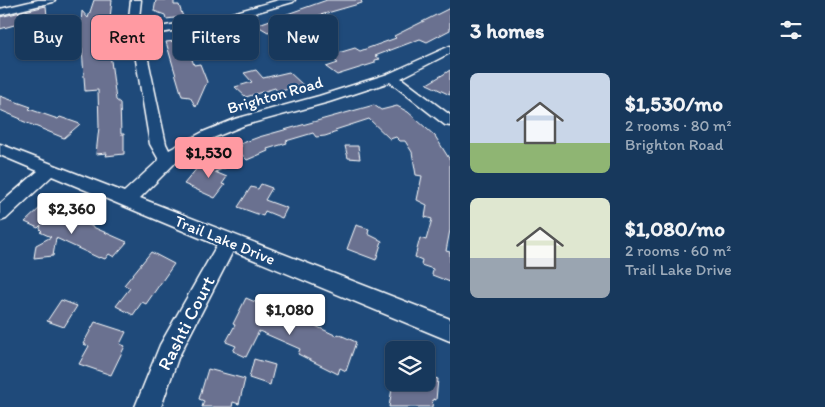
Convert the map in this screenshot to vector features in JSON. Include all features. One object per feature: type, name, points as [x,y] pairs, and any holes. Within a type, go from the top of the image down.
[{"type":"street","points":[[0,12],[50,0]]},
{"type":"street","points":[[134,15],[136,0]]},
{"type":"street","points":[[163,30],[219,20],[290,0]]},
{"type":"street","name":"Brighton Road","points":[[127,200],[167,160],[183,148],[240,122],[392,77],[450,50]]},
{"type":"street","points":[[142,60],[158,144],[167,160]]},
{"type":"street","points":[[392,77],[450,122]]},
{"type":"street","name":"Trail Lake Drive","points":[[0,149],[450,330]]},
{"type":"street","points":[[0,214],[50,170]]},
{"type":"street","name":"Rashti Court","points":[[148,407],[168,352],[229,241]]},
{"type":"building","points":[[94,0],[112,0],[110,15],[91,15],[91,60],[111,60],[116,100],[120,103],[121,134],[124,134],[124,154],[106,156],[107,153],[96,154],[99,127],[98,90],[85,91],[81,48],[82,11],[88,18]]},
{"type":"building","points":[[156,0],[174,0],[174,5],[179,5],[182,15],[173,15],[173,18],[166,19],[165,15],[154,11]]},
{"type":"building","points":[[327,0],[361,0],[362,3],[320,15],[284,15]]},
{"type":"building","points":[[46,6],[47,15],[15,15],[15,25],[0,29],[0,17]]},
{"type":"building","points":[[450,8],[450,30],[427,42],[420,39],[375,56],[380,59],[375,60],[375,63],[337,75],[326,67],[338,63],[334,60],[338,60],[338,53],[355,48],[360,51],[396,38],[394,36]]},
{"type":"building","points":[[269,20],[269,32],[259,27],[259,24]]},
{"type":"building","points":[[173,41],[173,60],[192,60],[194,65],[200,64],[207,82],[196,107],[190,97],[182,96],[166,42]]},
{"type":"building","points":[[256,70],[263,78],[289,72],[303,85],[278,92],[275,88],[246,97],[235,87],[252,82],[244,73]]},
{"type":"building","points":[[450,70],[450,95],[427,84],[444,74]]},
{"type":"building","points":[[0,96],[31,107],[29,109],[80,124],[64,138],[0,110]]},
{"type":"building","points":[[374,105],[381,110],[397,106],[408,112],[435,136],[450,160],[450,230],[446,251],[450,252],[450,282],[432,275],[433,269],[421,265],[422,260],[415,257],[420,238],[426,240],[432,219],[425,217],[427,205],[417,200],[422,176],[416,175],[412,152],[405,141],[400,141],[396,137],[390,139],[369,119],[335,130],[337,132],[325,136],[316,137],[313,133],[286,141],[287,143],[267,149],[268,151],[247,160],[236,148],[242,146],[240,144],[259,137]]},
{"type":"building","points":[[345,146],[358,146],[360,159],[348,158]]},
{"type":"building","points":[[219,158],[235,164],[215,172],[227,177],[222,184],[225,185],[215,198],[184,184],[198,167],[209,171]]},
{"type":"building","points":[[261,184],[272,188],[265,200],[287,208],[282,218],[265,211],[263,216],[238,207],[251,187],[258,189]]},
{"type":"building","points":[[50,206],[127,242],[114,257],[109,254],[105,259],[56,238],[53,256],[34,258],[36,245],[51,237],[40,232],[42,231],[40,229],[41,225],[38,228],[25,222],[41,207],[46,209]]},
{"type":"building","points":[[356,225],[369,229],[368,234],[382,241],[376,260],[347,249]]},
{"type":"building","points":[[151,252],[174,264],[146,304],[142,302],[133,315],[116,306],[130,288],[124,285]]},
{"type":"building","points":[[246,298],[274,310],[275,308],[288,314],[287,316],[306,324],[307,322],[337,336],[338,334],[356,342],[346,371],[340,368],[338,374],[298,354],[300,349],[259,331],[246,357],[233,351],[236,346],[226,342]]},
{"type":"building","points":[[61,300],[77,306],[64,327],[47,321]]},
{"type":"building","points":[[95,322],[126,332],[120,344],[125,346],[111,375],[79,364],[89,346],[83,344]]},
{"type":"building","points":[[254,359],[275,365],[270,385],[249,378]]},
{"type":"building","points":[[208,369],[245,379],[239,404],[233,402],[232,407],[202,407],[204,401],[199,399]]},
{"type":"building","points":[[435,378],[438,379],[436,400],[433,399],[432,407],[389,407],[392,391],[435,391]]}]
